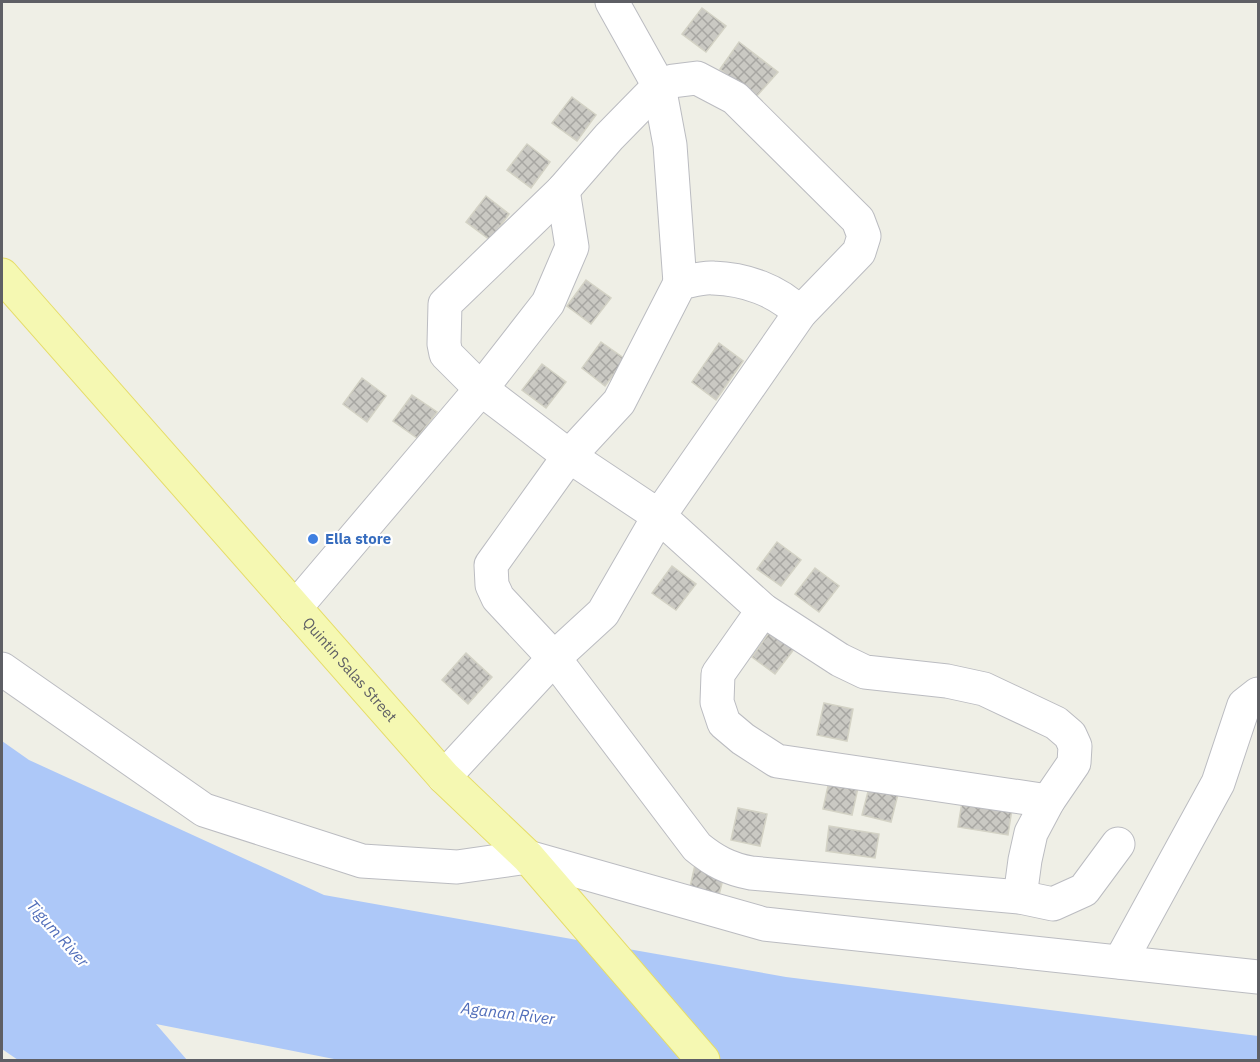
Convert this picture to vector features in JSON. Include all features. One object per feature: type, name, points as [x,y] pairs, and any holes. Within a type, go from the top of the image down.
[{"type":"main road","name":"Quintin Salas Street","points":[[2,275],[444,777],[528,857],[703,1060]]},
{"type":"street","points":[[612,2],[659,86],[670,145],[680,283],[619,402],[569,456],[491,565],[492,585],[498,598],[554,658],[697,847],[714,861],[734,870],[1020,897],[1053,904],[1084,890],[1118,843]]},
{"type":"street","points":[[444,777],[554,658],[603,613],[659,516],[800,313],[859,252],[864,236],[858,220],[735,98],[698,78],[673,81],[659,86],[609,137],[563,190],[445,304],[446,354],[482,389],[569,456],[659,516],[763,610],[840,660],[865,672],[947,681],[984,689],[1056,723],[1070,735],[1075,746],[1074,763],[1048,801],[1031,833],[1020,897]]},
{"type":"street","points":[[295,608],[482,389],[548,303],[572,247],[563,190]]},
{"type":"street","points":[[680,283],[712,278],[750,282],[787,300],[800,313]]},
{"type":"street","points":[[763,610],[718,674],[717,702],[724,723],[743,739],[777,761],[1048,801]]},
{"type":"street","points":[[2,669],[204,810],[362,861],[457,867],[528,857],[764,924],[1258,977]]},
{"type":"street","points":[[1120,962],[1218,783],[1244,705],[1258,694]]},
{"type":"water","points":[[2,741],[29,760],[324,895],[786,977],[1258,1036],[1258,1060],[339,1060],[156,1024],[187,1060],[18,1060],[2,1049]]},
{"type":"building","points":[[702,8],[726,26],[706,52],[682,34]]},
{"type":"building","points":[[739,42],[778,72],[755,98],[720,69]]},
{"type":"building","points":[[572,97],[596,115],[577,141],[552,123]]},
{"type":"building","points":[[527,144],[550,162],[531,188],[507,170]]},
{"type":"building","points":[[486,196],[509,214],[490,240],[466,222]]},
{"type":"building","points":[[586,280],[611,298],[591,324],[567,306]]},
{"type":"building","points":[[601,342],[625,359],[605,386],[582,368]]},
{"type":"building","points":[[719,343],[743,361],[716,400],[692,382]]},
{"type":"building","points":[[542,364],[566,382],[546,408],[522,390]]},
{"type":"building","points":[[362,378],[386,396],[367,422],[343,404]]},
{"type":"building","points":[[412,395],[437,412],[417,438],[393,421]]},
{"type":"building","points":[[777,542],[801,560],[781,586],[757,569]]},
{"type":"building","points":[[672,566],[696,584],[676,610],[652,593]]},
{"type":"building","points":[[815,568],[839,586],[819,612],[795,594]]},
{"type":"building","points":[[771,630],[795,648],[775,674],[752,657]]},
{"type":"building","points":[[466,653],[492,677],[468,704],[442,680]]},
{"type":"building","points":[[824,703],[853,709],[847,741],[817,735]]},
{"type":"building","points":[[830,777],[859,783],[852,815],[823,809]]},
{"type":"building","points":[[870,784],[899,790],[891,822],[862,815]]},
{"type":"building","points":[[962,802],[1012,809],[1008,835],[958,827]]},
{"type":"building","points":[[738,808],[767,814],[760,846],[731,840]]},
{"type":"building","points":[[829,826],[879,834],[875,858],[826,851]]},
{"type":"building","points":[[695,865],[725,871],[717,903],[688,896]]},
{"type":"place","name":"Ella store","points":[[313,539]]},
{"type":"water label","name":"Tigum River","points":[[58,933]]},
{"type":"water label","name":"Aganan River","points":[[508,1013]]}]
